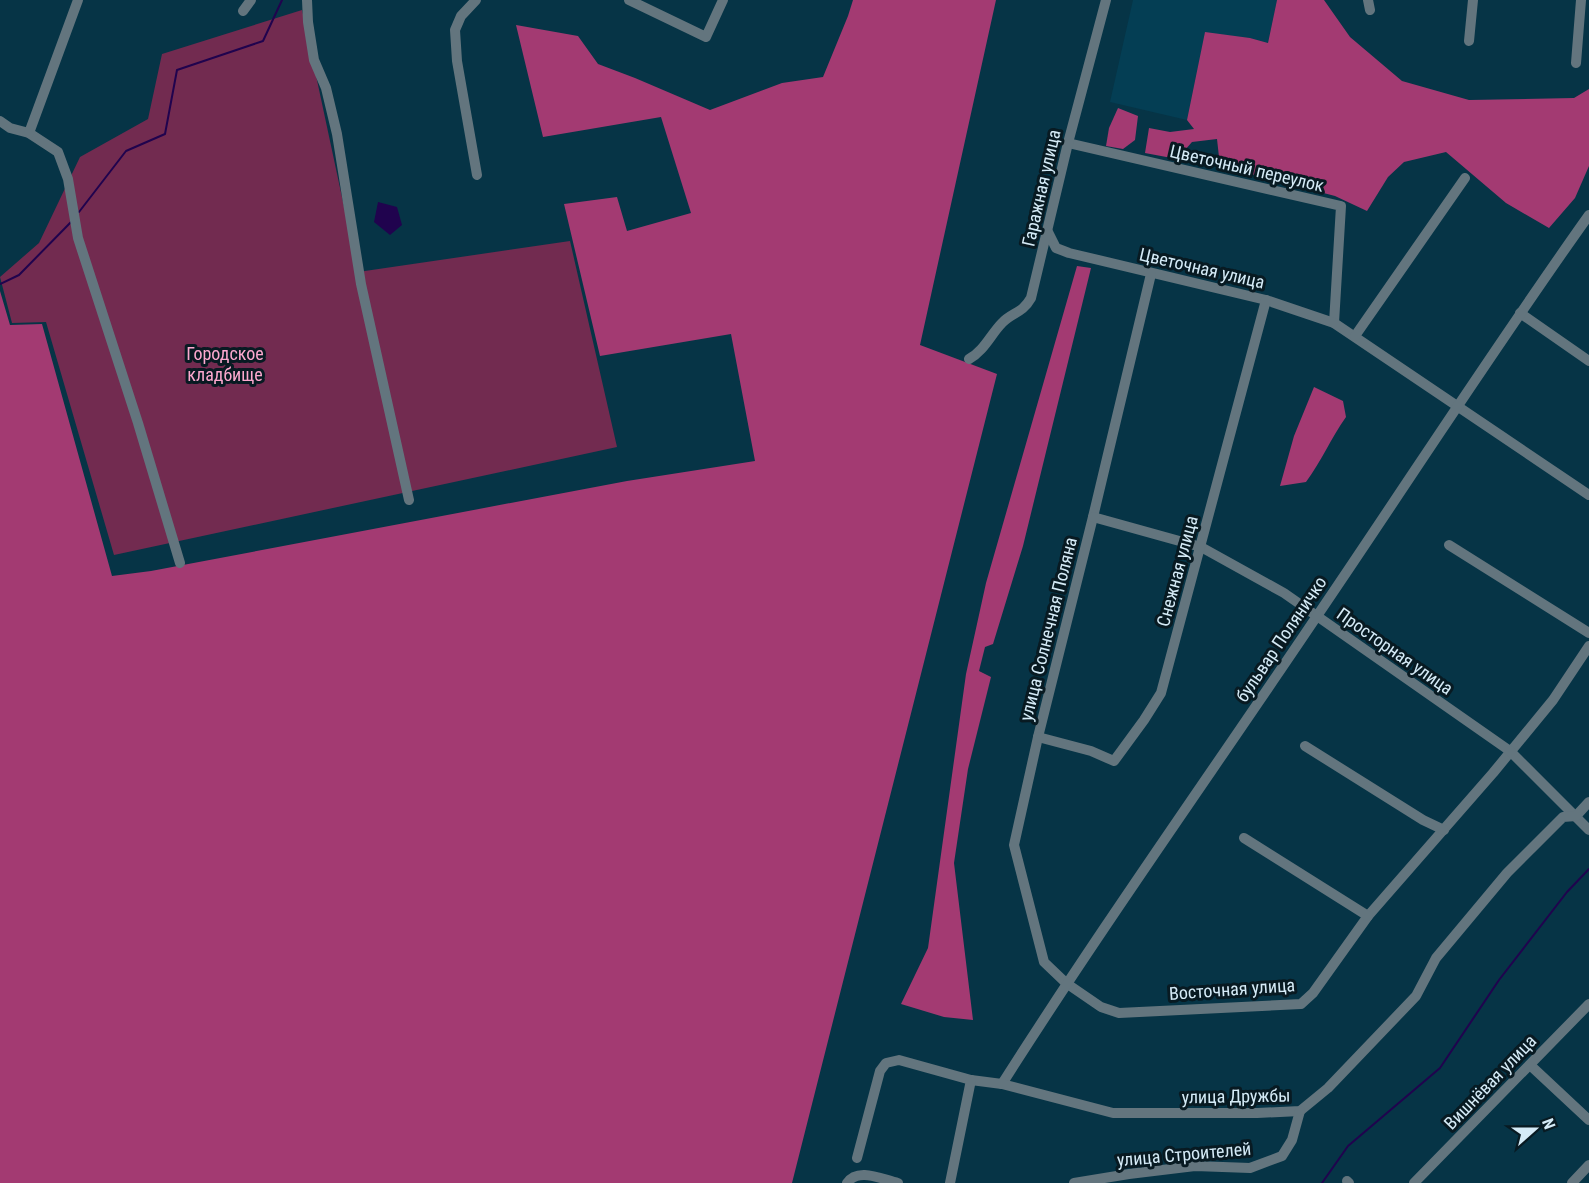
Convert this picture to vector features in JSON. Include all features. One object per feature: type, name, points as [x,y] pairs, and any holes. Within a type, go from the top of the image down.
[{"type":"street","points":[[29,133],[78,0]]},
{"type":"street","points":[[243,11],[251,0]]},
{"type":"street","points":[[307,0],[314,60],[326,88],[337,134],[361,284],[409,500]]},
{"type":"street","points":[[476,0],[461,16],[454,30],[457,61],[477,175]]},
{"type":"street","points":[[629,0],[706,37],[723,0]]},
{"type":"street","name":"Гаражная улица","points":[[969,359],[976,355],[1004,321],[1025,309],[1031,298],[1068,143],[1106,0]]},
{"type":"street","points":[[1469,41],[1473,0]]},
{"type":"street","points":[[1576,63],[1581,0]]},
{"type":"street","points":[[0,121],[10,128],[29,133],[58,152],[65,170],[78,238],[138,423],[180,563]]},
{"type":"street","name":"Цветочный переулок","points":[[1068,143],[1341,207],[1334,323]]},
{"type":"street","points":[[1355,336],[1464,178]]},
{"type":"street","name":"бульвар Поляничко","points":[[1002,1084],[1066,983],[1317,616],[1456,406],[1520,314],[1585,228],[1589,215]]},
{"type":"street","name":"Цветочная улица","points":[[1048,232],[1056,248],[1068,253],[1266,300],[1334,323],[1589,495]]},
{"type":"street","name":"улица Солнечная Поляна","points":[[1066,983],[1044,962],[1014,845],[1038,737],[1151,274]]},
{"type":"street","name":"Снежная улица","points":[[1038,737],[1091,751],[1114,761],[1161,693],[1266,300]]},
{"type":"street","points":[[1520,314],[1589,362]]},
{"type":"street","name":"Просторная улица","points":[[1093,517],[1201,547],[1284,593],[1510,750],[1589,830]]},
{"type":"street","points":[[1449,545],[1589,633]]},
{"type":"street","name":"Восточная улица","points":[[1066,983],[1101,1007],[1119,1013],[1301,1004],[1313,993],[1368,916],[1493,773],[1553,700],[1589,646]]},
{"type":"street","points":[[1305,746],[1413,814],[1444,830]]},
{"type":"street","name":"улица Дружбы","points":[[856,1158],[880,1071],[886,1063],[899,1060],[971,1080],[1002,1084],[1113,1113],[1300,1111],[1328,1088],[1416,996],[1436,958],[1507,873],[1563,817],[1576,816],[1589,802]]},
{"type":"street","points":[[1244,838],[1368,916]]},
{"type":"street","name":"Вишнёвая улица","points":[[1414,1183],[1589,1004]]},
{"type":"street","points":[[1530,1065],[1589,1120]]},
{"type":"street","points":[[950,1183],[971,1080]]},
{"type":"street","name":"улица Строителей","points":[[1074,1183],[1195,1167],[1250,1168],[1282,1156],[1292,1140],[1300,1111]]},
{"type":"street","points":[[1572,1183],[1589,1165]]},
{"type":"street","points":[[847,1183],[852,1176],[861,1174],[898,1183]]},
{"type":"shaded area","points":[[853,0],[996,0],[920,345],[997,374],[792,1183],[0,1183],[0,291],[10,325],[42,324],[112,576],[151,571],[627,481],[755,461],[731,334],[600,356],[564,204],[617,197],[627,231],[691,213],[661,117],[543,137],[516,25],[578,36],[598,64],[710,110],[782,83],[823,77]]},
{"type":"shaded area","points":[[1133,0],[1277,0],[1268,43],[1250,38],[1205,33],[1187,120],[1110,102]]},
{"type":"shaded area","points":[[1277,0],[1324,0],[1350,37],[1402,81],[1469,100],[1574,98],[1589,89],[1589,166],[1575,198],[1549,228],[1506,203],[1446,152],[1404,162],[1388,177],[1367,211],[1335,196],[1220,166],[1217,139],[1192,142],[1177,159],[1145,153],[1149,128],[1170,132],[1194,129],[1187,120],[1205,32],[1250,38],[1268,43]]},
{"type":"shaded area","points":[[1118,108],[1138,116],[1135,140],[1123,149],[1106,146],[1109,128]]},
{"type":"shaded area","points":[[378,202],[397,207],[402,225],[390,235],[374,222]]},
{"type":"shaded area","points":[[1077,266],[1091,268],[1023,546],[993,644],[985,647],[979,671],[991,677],[968,769],[954,863],[973,1020],[944,1017],[901,1004],[928,948],[966,674],[986,583]]},
{"type":"shaded area","points":[[1314,387],[1343,401],[1346,417],[1306,482],[1280,486],[1294,436]]},
{"type":"green space","name":"Городское кладбище","points":[[302,10],[358,272],[570,241],[617,447],[114,555],[46,322],[12,323],[0,277],[39,243],[80,157],[148,119],[162,54]]},
{"type":"waterway","points":[[79,212],[126,151],[165,134],[177,70],[263,41],[282,0]]},
{"type":"waterway","points":[[0,284],[19,275],[72,221]]},
{"type":"waterway","points":[[1322,1183],[1348,1146],[1440,1068],[1499,980],[1567,892],[1589,869]]}]
